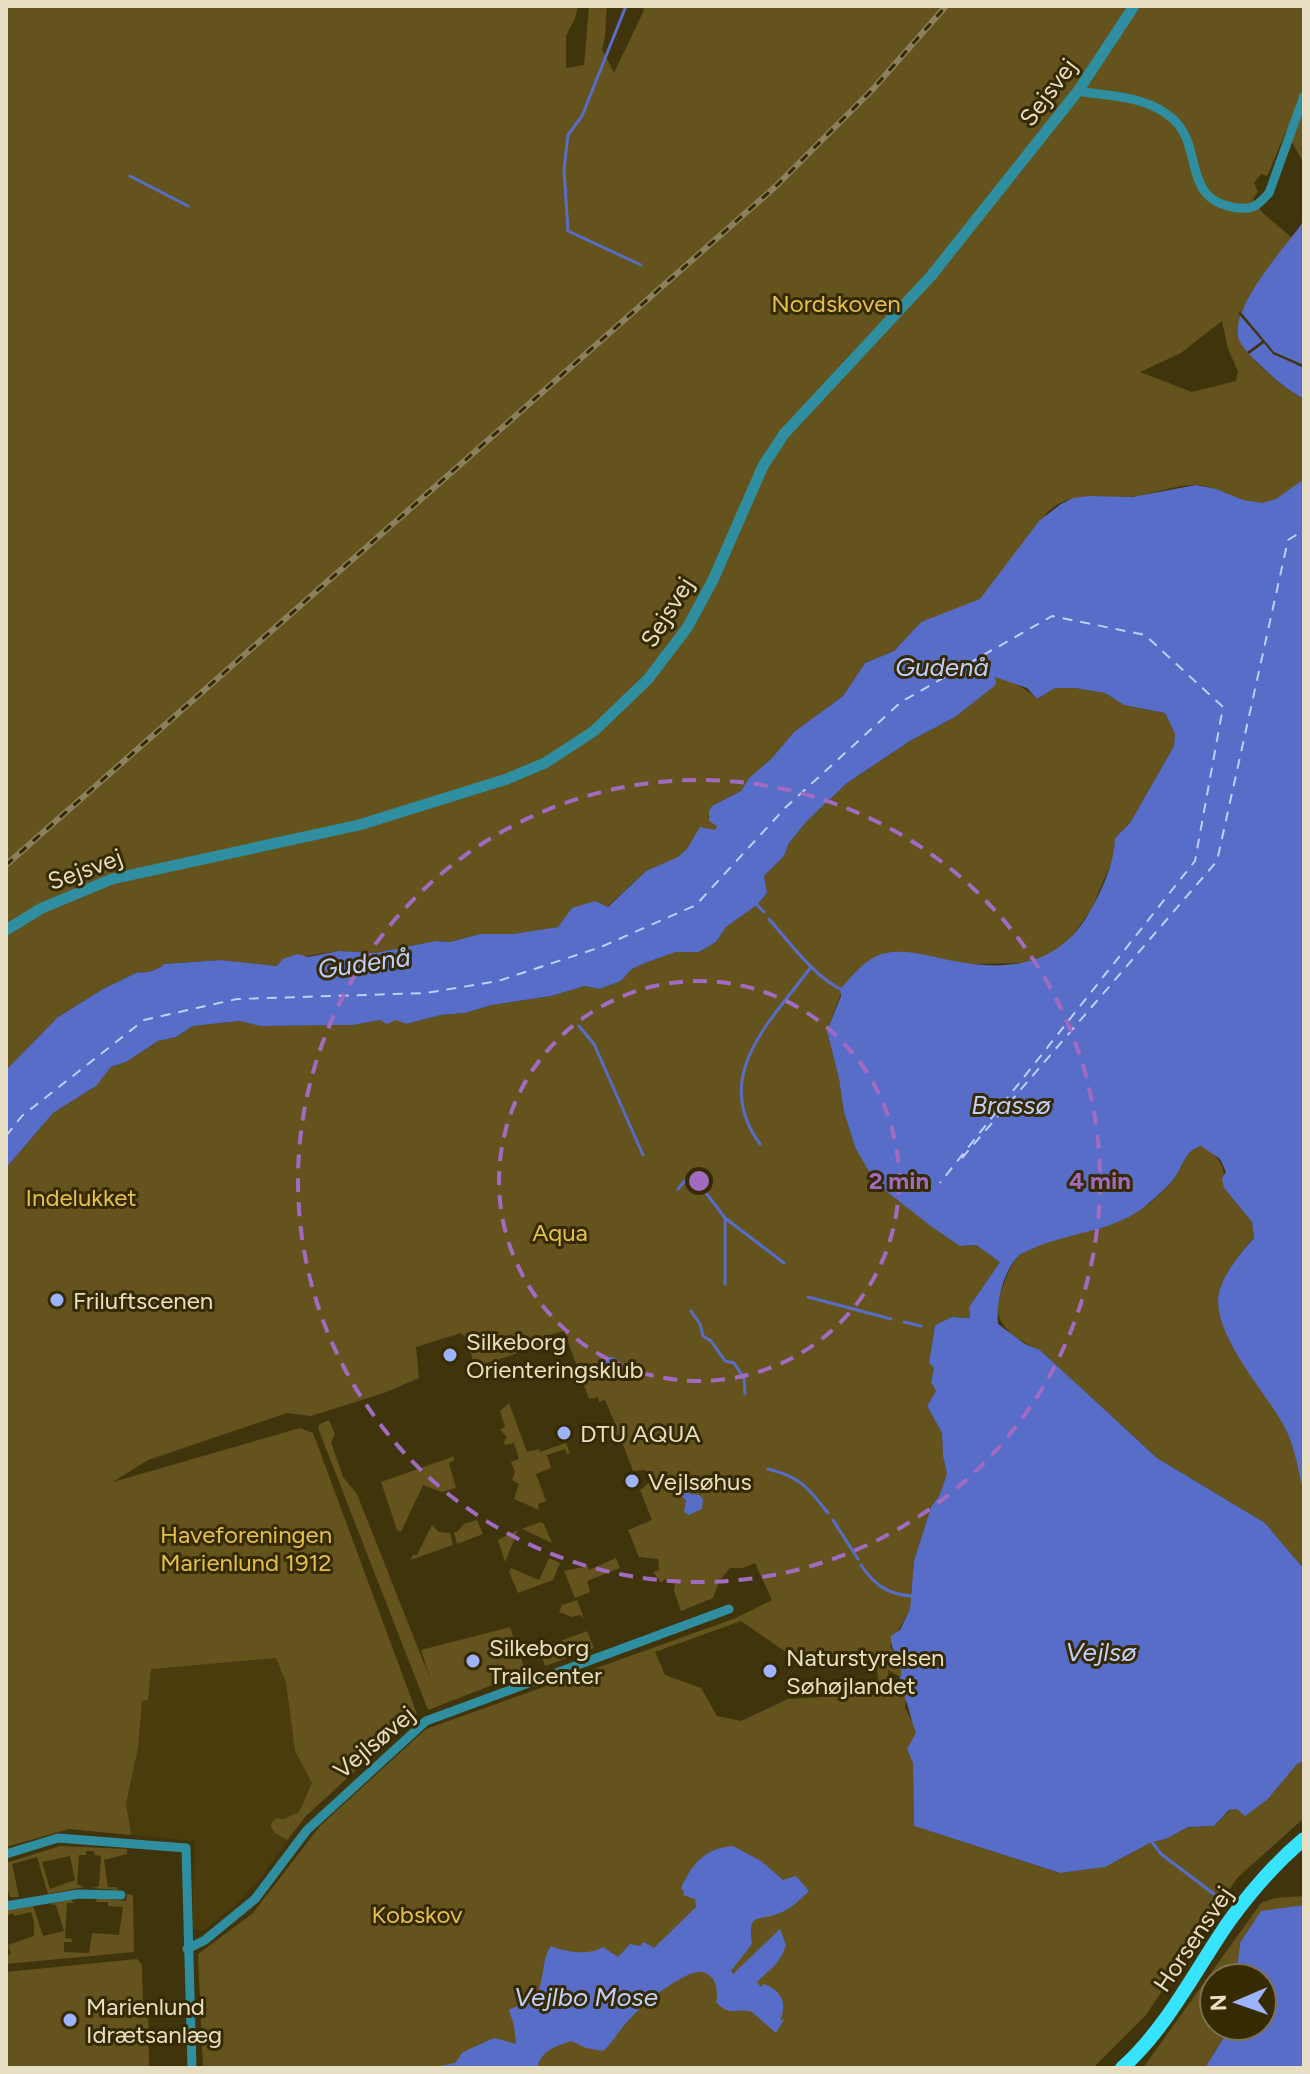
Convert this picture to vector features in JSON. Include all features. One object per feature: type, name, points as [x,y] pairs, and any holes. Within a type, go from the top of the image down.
[{"type":"main road","name":"Horsensvej","points":[[1122,2068],[1174,2007],[1257,1884],[1304,1839]]},
{"type":"street","name":"Sejsvej","points":[[6,930],[42,908],[112,879],[396,815],[516,776],[580,742],[648,679],[687,628],[713,580],[763,466],[784,434],[931,276],[1078,91],[1134,6]]},
{"type":"street","points":[[1078,91],[1140,100],[1174,120],[1192,152],[1199,186],[1206,195],[1229,207],[1245,209],[1258,205],[1269,193],[1304,96]]},
{"type":"street","name":"Vejlsøvej","points":[[187,1949],[205,1940],[255,1899],[307,1830],[426,1721],[729,1609]]},
{"type":"street","points":[[6,1854],[58,1838],[186,1848],[192,2068]]},
{"type":"street","points":[[6,1906],[78,1894],[121,1895]]},
{"type":"shaded area","points":[[282,1643],[338,1787],[306,1816],[263,1875],[238,1903],[204,1930],[192,1929],[195,1841],[69,1829],[139,1662]]},
{"type":"green space","name":"Nordskoven","points":[[6,6],[578,6],[566,36],[566,68],[584,65],[589,6],[607,6],[602,49],[614,73],[644,10],[641,6],[1304,6],[1304,164],[1286,131],[1267,176],[1261,174],[1254,183],[1258,192],[1253,199],[1263,213],[1292,238],[1249,296],[1239,340],[1268,374],[1304,399],[1304,479],[1278,498],[1261,503],[1196,485],[1136,496],[1078,498],[1056,505],[1039,527],[1013,592],[921,622],[894,651],[865,663],[843,696],[794,732],[772,758],[749,778],[741,791],[712,806],[708,817],[717,826],[715,830],[710,830],[678,858],[646,871],[607,907],[578,907],[558,927],[513,934],[480,934],[450,942],[436,941],[375,953],[339,951],[292,958],[277,966],[220,960],[164,964],[152,971],[138,972],[103,989],[58,1017],[6,1070]],"holes":[[[1222,321],[1228,349],[1238,371],[1236,381],[1192,392],[1140,372],[1181,353]]]},
{"type":"green space","points":[[994,677],[1017,685],[1037,699],[1055,688],[1105,693],[1124,705],[1165,713],[1175,734],[1174,746],[1130,823],[1115,838],[1115,854],[1091,910],[1066,944],[1053,954],[1028,963],[968,964],[914,953],[849,980],[827,1031],[844,1112],[855,1147],[881,1187],[960,1246],[976,1245],[1000,1262],[969,1307],[970,1318],[952,1317],[935,1325],[929,1363],[934,1368],[931,1382],[936,1391],[927,1406],[942,1433],[947,1474],[931,1507],[914,1561],[910,1609],[890,1646],[903,1668],[902,1678],[888,1670],[890,1687],[899,1686],[907,1695],[905,1707],[917,1733],[907,1749],[913,1763],[914,1826],[1059,1873],[1105,1867],[1152,1842],[1166,1839],[1188,1827],[1214,1826],[1229,1811],[1268,1799],[1297,1764],[1304,1761],[1304,1818],[1237,1878],[1146,2015],[1093,2068],[203,2068],[198,1954],[252,1914],[320,1826],[426,1729],[736,1618],[772,1600],[755,1563],[743,1568],[730,1568],[720,1580],[713,1598],[681,1611],[674,1591],[675,1583],[665,1579],[661,1583],[653,1572],[659,1570],[658,1559],[639,1557],[628,1530],[652,1520],[640,1490],[650,1482],[651,1476],[645,1470],[633,1471],[619,1434],[616,1435],[617,1428],[605,1400],[599,1402],[598,1397],[589,1399],[564,1331],[546,1336],[543,1345],[475,1367],[466,1338],[461,1333],[416,1347],[419,1378],[384,1393],[311,1416],[287,1413],[148,1460],[113,1482],[300,1428],[313,1433],[417,1714],[306,1816],[287,1840],[275,1833],[270,1825],[276,1818],[284,1819],[299,1812],[312,1783],[295,1751],[286,1682],[276,1658],[151,1669],[148,1700],[142,1701],[138,1748],[126,1803],[131,1835],[69,1829],[6,1847],[6,1168],[53,1113],[93,1088],[111,1067],[193,1026],[241,1021],[260,1026],[353,1025],[380,1020],[396,1020],[406,1024],[551,996],[585,986],[599,989],[621,981],[632,969],[645,963],[676,952],[699,952],[716,942],[726,927],[757,905],[767,893],[764,876],[784,856],[789,843],[806,822],[847,783],[910,741],[955,717]],"holes":[[[741,1621],[800,1662],[876,1663],[880,1691],[874,1694],[788,1699],[741,1721],[717,1716],[701,1688],[665,1675],[655,1652]]]},
{"type":"green space","points":[[1201,1146],[1220,1163],[1224,1188],[1252,1222],[1254,1237],[1226,1276],[1220,1289],[1218,1307],[1232,1346],[1292,1441],[1302,1488],[1304,1569],[1265,1523],[1157,1458],[1040,1350],[1009,1331],[999,1317],[1001,1294],[1009,1270],[1019,1255],[1049,1241],[1098,1228],[1144,1207],[1169,1185],[1188,1155]]},
{"type":"green space","points":[[509,1403],[527,1452],[539,1449],[540,1452],[566,1443],[570,1453],[567,1454],[565,1449],[547,1455],[551,1468],[536,1474],[546,1501],[538,1504],[539,1510],[514,1499],[519,1484],[512,1480],[515,1472],[511,1462],[519,1459],[514,1443],[505,1445],[507,1437],[500,1430],[505,1427],[500,1411]]},
{"type":"green space","points":[[329,1420],[335,1434],[331,1442],[343,1477],[357,1494],[431,1681],[421,1650],[510,1627],[526,1672],[428,1710],[318,1428]]},
{"type":"green space","points":[[451,1454],[455,1460],[449,1463],[456,1488],[442,1492],[423,1485],[401,1532],[397,1530],[381,1482],[452,1457]]},
{"type":"green space","points":[[477,1520],[483,1534],[457,1544],[454,1532],[464,1524]]},
{"type":"green space","points":[[540,1522],[544,1524],[552,1543],[522,1529]]},
{"type":"green space","points":[[432,1525],[439,1532],[450,1533],[453,1545],[410,1560],[417,1555]]},
{"type":"green space","points":[[518,1530],[505,1562],[498,1540]]},
{"type":"green space","points":[[549,1558],[560,1563],[553,1580],[518,1593],[509,1572],[511,1568],[539,1580]]},
{"type":"green space","points":[[616,1558],[620,1568],[587,1581],[590,1592],[575,1598],[564,1571],[588,1566],[589,1570]]},
{"type":"green space","points":[[577,1600],[584,1618],[559,1612],[562,1605]]},
{"type":"green space","points":[[587,1631],[594,1648],[545,1666],[539,1649]]},
{"type":"green space","points":[[60,1846],[127,1849],[127,1854],[104,1860],[108,1887],[116,1887],[117,1890],[92,1888],[99,1886],[101,1856],[95,1855],[94,1851],[79,1855],[77,1884],[84,1887],[48,1894],[37,1857],[12,1864],[19,1897],[10,1897],[6,1885],[6,1863]],"holes":[[[70,1856],[75,1880],[50,1889],[42,1862]]]},
{"type":"green space","points":[[127,1894],[133,1895],[134,1952],[6,1964],[6,1956],[11,1954],[8,1945],[34,1936],[34,1922],[31,1912],[6,1916],[6,1910],[33,1905],[43,1936],[64,1931],[56,1905],[49,1904],[71,1899],[74,1903],[67,1903],[65,1938],[72,1939],[72,1942],[64,1942],[64,1952],[89,1953],[92,1933],[119,1935],[123,1907],[96,1902],[97,1898],[126,1901]]},
{"type":"green space","points":[[1304,1896],[1304,1905],[1261,1912],[1240,1943],[1238,1962],[1219,1962],[1261,1903],[1275,1898]]},
{"type":"green space","name":"Marienlund Idrætsanlæg","points":[[137,1959],[142,1965],[143,2006],[148,2010],[149,2068],[6,2068],[6,1972]]},
{"type":"green space","points":[[1198,1991],[1198,2042],[1221,2042],[1205,2068],[1143,2068]]},
{"type":"water","points":[[1304,221],[1304,399],[1275,379],[1248,353],[1239,340],[1238,327],[1250,295]]},
{"type":"water","points":[[1304,479],[1304,1494],[1287,1432],[1229,1340],[1222,1322],[1218,1305],[1222,1282],[1254,1238],[1252,1222],[1224,1188],[1222,1178],[1226,1172],[1220,1159],[1201,1146],[1188,1155],[1166,1188],[1137,1212],[1123,1220],[1050,1242],[1019,1255],[1005,1279],[998,1315],[998,1324],[1025,1344],[1040,1350],[1157,1458],[1265,1523],[1304,1569],[1304,1761],[1297,1764],[1268,1799],[1245,1816],[1237,1809],[1229,1810],[1214,1826],[1188,1827],[1105,1867],[1060,1873],[914,1826],[913,1763],[907,1749],[916,1733],[900,1686],[896,1685],[901,1672],[891,1636],[900,1630],[910,1609],[914,1561],[931,1507],[947,1474],[942,1433],[927,1406],[936,1391],[931,1382],[934,1368],[929,1363],[935,1325],[952,1317],[970,1318],[969,1307],[1000,1262],[976,1245],[960,1246],[881,1187],[855,1147],[844,1112],[827,1031],[841,996],[840,989],[864,964],[882,954],[907,952],[970,964],[1010,965],[1046,955],[1062,945],[1089,913],[1106,877],[1115,838],[1130,823],[1174,746],[1175,734],[1165,713],[1124,705],[1105,693],[1075,688],[1055,688],[1037,699],[1027,688],[995,677],[993,687],[955,717],[910,741],[847,783],[806,822],[789,843],[784,856],[764,876],[767,893],[757,905],[726,927],[716,942],[699,952],[676,952],[645,963],[632,969],[621,981],[599,989],[585,986],[551,996],[406,1024],[396,1020],[387,1024],[380,1020],[353,1025],[260,1026],[240,1021],[193,1026],[111,1067],[96,1086],[53,1113],[6,1168],[6,1070],[58,1017],[103,989],[138,972],[152,971],[164,964],[220,960],[277,966],[283,959],[297,954],[308,957],[339,951],[375,953],[436,941],[450,942],[480,934],[513,934],[558,927],[572,908],[595,901],[608,907],[646,871],[678,857],[687,849],[700,827],[715,830],[717,826],[709,821],[712,806],[741,791],[749,778],[772,758],[794,732],[843,696],[865,663],[894,651],[921,622],[980,599],[1039,521],[1061,504],[1073,498],[1132,497],[1196,485],[1262,503],[1276,499]]},
{"type":"water","points":[[611,1357],[620,1366],[611,1375],[602,1366]]},
{"type":"water","points":[[679,1473],[687,1476],[689,1494],[699,1495],[703,1499],[702,1509],[689,1515],[684,1512],[686,1500],[676,1492]]},
{"type":"water","name":"Vejlbo Mose","points":[[733,1846],[761,1861],[783,1880],[796,1876],[809,1891],[786,1910],[753,1921],[752,1944],[731,1971],[733,1974],[780,1929],[786,1945],[783,1952],[757,1982],[761,1987],[764,1984],[776,1990],[782,1999],[780,2021],[785,2018],[776,2033],[752,2012],[730,2011],[721,2007],[716,2002],[717,1990],[713,1979],[697,1972],[680,1979],[652,1998],[633,2015],[603,2051],[571,2041],[545,2053],[537,2068],[431,2068],[455,2063],[463,2052],[494,2038],[516,2044],[509,2010],[529,2002],[537,1994],[551,1946],[577,1952],[603,1947],[618,1957],[630,1944],[640,1946],[644,1942],[654,1948],[696,1907],[695,1899],[683,1895],[681,1888],[695,1865],[715,1850]]},
{"type":"water","points":[[1304,1905],[1304,2068],[1205,2068],[1221,2042],[1278,2042],[1278,1962],[1238,1962],[1240,1943],[1261,1911]]},
{"type":"pier","points":[[1240,311],[1274,352],[1304,365],[1304,368],[1273,354],[1264,343],[1249,354],[1247,352],[1262,341],[1238,313]]},
{"type":"waterway","points":[[626,6],[582,116],[568,135],[564,170],[568,231],[641,265]]},
{"type":"waterway","points":[[130,176],[188,206]]},
{"type":"waterway","points":[[757,905],[764,912]]},
{"type":"waterway","points":[[769,919],[811,966],[840,989]]},
{"type":"waterway","points":[[760,1144],[746,1119],[741,1095],[744,1072],[764,1029],[811,967]]},
{"type":"waterway","points":[[579,1026],[594,1044],[643,1155]]},
{"type":"waterway","points":[[678,1189],[689,1176],[694,1177],[725,1218],[784,1263]]},
{"type":"waterway","points":[[725,1219],[725,1284]]},
{"type":"waterway","points":[[808,1297],[891,1319]]},
{"type":"waterway","points":[[691,1311],[700,1324],[703,1336],[711,1341],[725,1361],[734,1363],[744,1378],[745,1394]]},
{"type":"waterway","points":[[904,1322],[921,1326]]},
{"type":"waterway","points":[[768,1469],[803,1485],[828,1513]]},
{"type":"waterway","points":[[833,1520],[858,1559]]},
{"type":"waterway","points":[[861,1565],[883,1588],[912,1596]]},
{"type":"waterway","points":[[1152,1842],[1161,1854],[1218,1897]]},
{"type":"ferry route","points":[[962,1158],[1217,861],[1288,540],[1304,530]]},
{"type":"ferry route","points":[[6,1136],[22,1116],[144,1020],[237,999],[426,993],[498,981],[601,947],[696,905],[786,807],[901,702],[1052,616],[1145,635],[1223,707],[1195,861],[940,1183]]},
{"type":"railway","points":[[6,865],[775,187],[873,89],[946,6]]},
{"type":"place","name":"Friluftscenen","points":[[57,1300]]},
{"type":"place","name":"Silkeborg Orienteringsklub","points":[[450,1355]]},
{"type":"place","name":"DTU AQUA","points":[[564,1433]]},
{"type":"place","name":"Vejlsøhus","points":[[632,1481]]},
{"type":"place","name":"Silkeborg Trailcenter","points":[[473,1661]]},
{"type":"place","name":"Naturstyrelsen Søhøjlandet","points":[[770,1671]]},
{"type":"place","name":"Marienlund Idrætsanlæg","points":[[70,2020]]},
{"type":"water label","name":"Gudenå","points":[[942,667]]},
{"type":"water label","name":"Gudenå","points":[[364,963]]},
{"type":"water label","name":"Brassø","points":[[1011,1105]]},
{"type":"water label","name":"Vejlsø","points":[[1101,1652]]},
{"type":"park label","name":"Indelukket","points":[[81,1197]]},
{"type":"park label","name":"Aqua","points":[[560,1232]]},
{"type":"park label","name":"Haveforeningen Marienlund 1912","points":[[246,1548]]},
{"type":"park label","name":"Kobskov","points":[[417,1914]]}]
